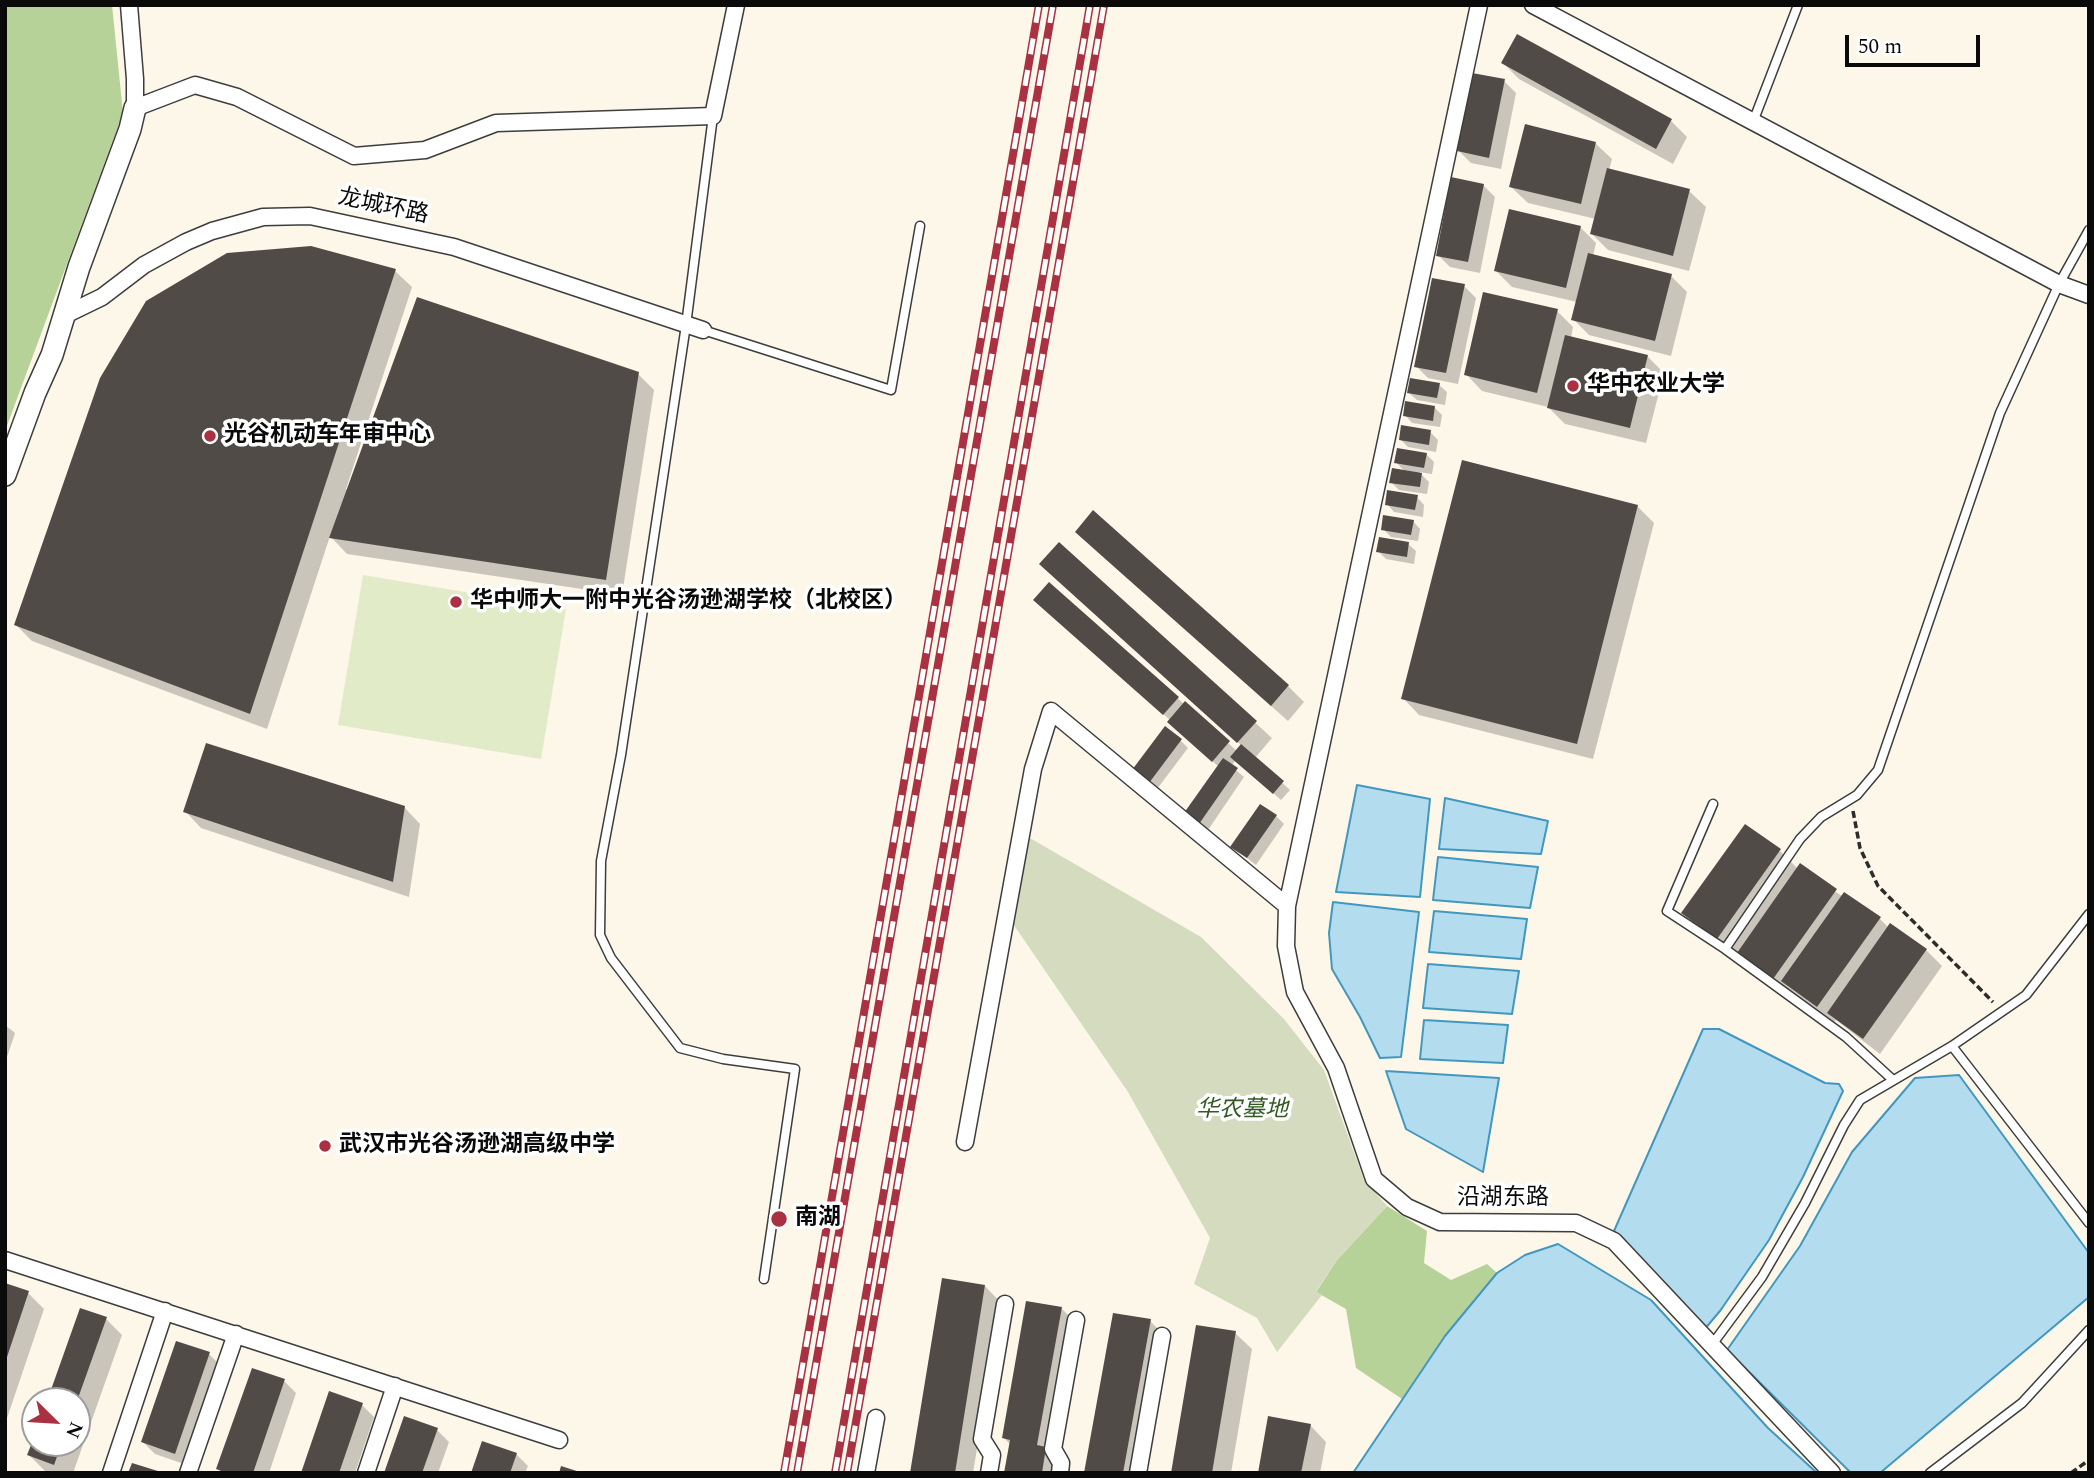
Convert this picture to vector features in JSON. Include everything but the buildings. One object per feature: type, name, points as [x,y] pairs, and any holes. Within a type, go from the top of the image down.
[{"type":"street","points":[[5,475],[65,316],[79,267],[130,129],[135,108],[135,79],[129,5]]},
{"type":"street","points":[[135,108],[195,85],[237,97],[354,156],[425,150],[496,123],[713,116],[736,5]]},
{"type":"street","name":"沿湖东路","points":[[1479,5],[1287,906],[1286,946],[1295,992],[1336,1068],[1374,1178],[1407,1207],[1440,1222],[1576,1223],[1615,1241],[1832,1473]]},
{"type":"street","points":[[1533,5],[2059,284],[2089,295]]},
{"type":"street","name":"龙城环路","points":[[65,316],[102,297],[144,265],[212,231],[263,217],[310,216],[454,247],[703,330]]},
{"type":"street","points":[[965,1142],[1033,769],[1051,711],[1287,906]]},
{"type":"street","points":[[5,1260],[559,1440]]},
{"type":"street","points":[[989,1473],[992,1455],[982,1439],[1005,1304]]},
{"type":"street","points":[[111,1473],[165,1311]]},
{"type":"street","points":[[1060,1473],[1062,1463],[1053,1449],[1076,1320]]},
{"type":"street","points":[[188,1473],[236,1334]]},
{"type":"street","points":[[1138,1473],[1162,1336]]},
{"type":"street","points":[[366,1473],[395,1386]]},
{"type":"street","points":[[866,1473],[876,1418]]},
{"type":"lane","points":[[1753,122],[1798,5]]},
{"type":"lane","points":[[713,116],[686,324],[621,755],[601,861],[600,935],[611,958],[680,1048],[723,1059],[795,1069],[764,1279]]},
{"type":"lane","points":[[703,330],[891,390],[920,226]]},
{"type":"lane","points":[[1725,948],[1800,839],[1821,817],[1857,795],[1878,770],[2000,413],[2059,284],[2089,230]]},
{"type":"lane","points":[[1713,804],[1667,911],[1725,948],[1846,1037],[1893,1080]]},
{"type":"lane","points":[[1711,1346],[1762,1277],[1805,1203],[1843,1125],[1860,1100],[1952,1046],[2026,995],[2089,914]]},
{"type":"lane","points":[[1952,1046],[2089,1223]]},
{"type":"lane","points":[[1930,1473],[2022,1403],[2089,1331]]},
{"type":"path","points":[[1857,795],[1853,813],[1860,848],[1878,886],[2002,1012]]},
{"type":"path","points":[[2071,1473],[2089,1460]]},
{"type":"green space","points":[[5,5],[112,5],[123,113],[5,431]]},
{"type":"green space","points":[[363,575],[566,609],[541,759],[338,725]]},
{"type":"green space","name":"华农墓地","points":[[1016,830],[1201,937],[1284,1019],[1324,1070],[1364,1180],[1387,1206],[1337,1260],[1316,1291],[1322,1295],[1277,1352],[1257,1318],[1194,1284],[1210,1238],[1128,1092],[1007,915]]},
{"type":"green space","points":[[1387,1206],[1427,1231],[1424,1263],[1451,1280],[1487,1264],[1497,1273],[1445,1336],[1402,1399],[1356,1368],[1346,1309],[1316,1292],[1337,1260]]},
{"type":"water","points":[[1357,785],[1430,799],[1420,897],[1336,892]]},
{"type":"water","points":[[1445,798],[1548,821],[1541,854],[1439,849]]},
{"type":"water","points":[[1438,857],[1538,867],[1530,908],[1433,900]]},
{"type":"water","points":[[1333,902],[1419,912],[1401,1057],[1380,1058],[1332,969],[1329,933]]},
{"type":"water","points":[[1434,911],[1527,919],[1521,959],[1429,952]]},
{"type":"water","points":[[1428,964],[1519,971],[1512,1014],[1423,1008]]},
{"type":"water","points":[[1424,1020],[1508,1025],[1503,1063],[1420,1059]]},
{"type":"water","points":[[1703,1029],[1719,1029],[1825,1083],[1839,1084],[1843,1091],[1803,1177],[1769,1240],[1703,1331],[1614,1231]]},
{"type":"water","points":[[1386,1071],[1499,1078],[1483,1172],[1406,1129]]},
{"type":"water","points":[[1959,1075],[2089,1253],[2089,1297],[1880,1473],[1851,1473],[1727,1350],[1800,1246],[1852,1152],[1915,1078]]},
{"type":"water","points":[[1558,1244],[1651,1300],[1768,1428],[1817,1473],[1353,1473],[1445,1336],[1497,1273],[1525,1255]]},
{"type":"railway","points":[[784,1473],[1039,5]]},
{"type":"railway","points":[[797,1473],[1053,5]]},
{"type":"railway","points":[[835,1473],[1090,5]]},
{"type":"railway","points":[[847,1473],[1104,5]]},
{"type":"place","name":"华中农业大学","points":[[1573,386]]},
{"type":"place","name":"光谷机动车年审中心","points":[[210,436]]},
{"type":"place","name":"华中师大一附中光谷汤逊湖学校（北校区）","points":[[456,602]]},
{"type":"place","name":"武汉市光谷汤逊湖高级中学","points":[[325,1146]]},
{"type":"place","name":"南湖","points":[[779,1219]]}]
